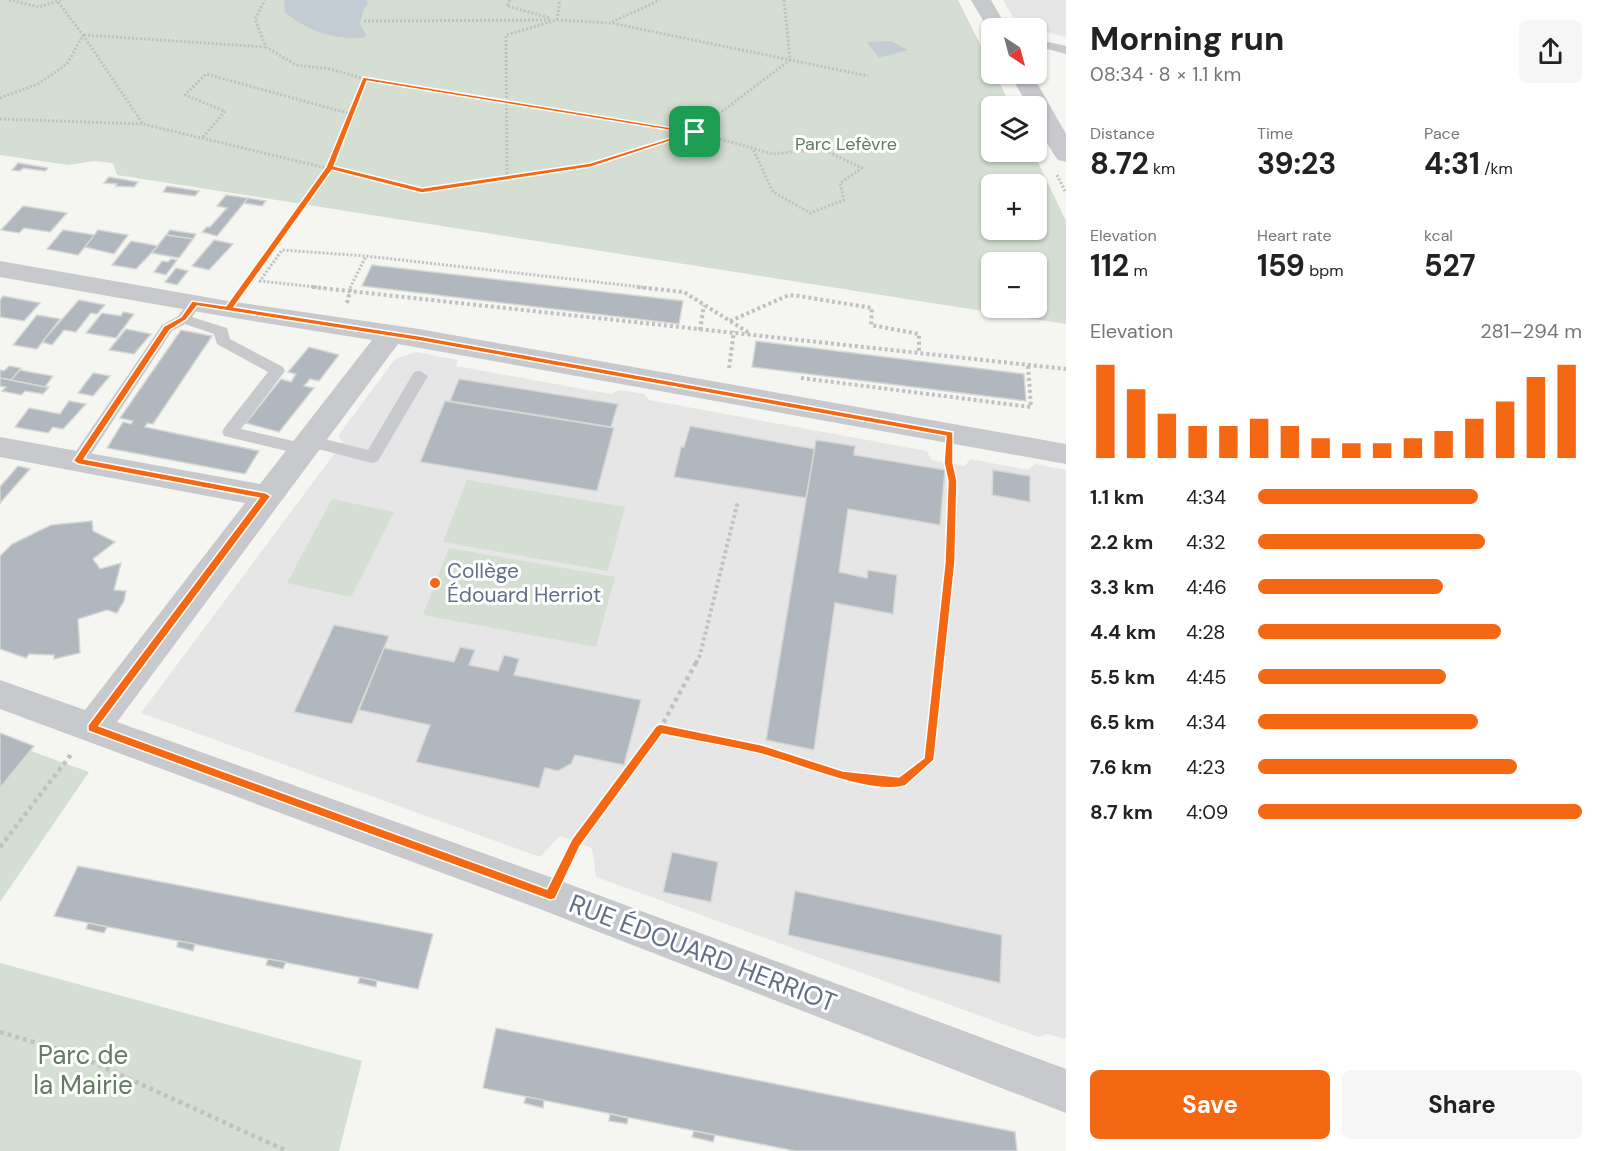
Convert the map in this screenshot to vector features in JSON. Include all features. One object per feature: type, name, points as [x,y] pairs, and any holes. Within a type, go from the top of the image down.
[{"type":"street","points":[[981,0],[991,18]]},
{"type":"street","points":[[1027,84],[1066,155]]},
{"type":"street","points":[[0,269],[189,311],[228,309],[391,334],[1066,454]]},
{"type":"street","points":[[92,728],[391,334]]},
{"type":"street","points":[[0,447],[266,496]]},
{"type":"street","name":"RUE ÉDOUARD HERRIOT","points":[[0,694],[550,895],[1066,1092]]},
{"type":"lane","points":[[1047,46],[1066,50]]},
{"type":"lane","points":[[78,461],[167,328],[189,311],[222,331],[222,341],[277,371],[230,432],[372,457],[420,376]]},
{"type":"path","points":[[9,0],[39,7],[60,1],[143,124]]},
{"type":"path","points":[[265,0],[255,18],[266,47]]},
{"type":"path","points":[[510,0],[507,6],[556,20]]},
{"type":"path","points":[[556,20],[560,0]]},
{"type":"path","points":[[611,23],[660,0]]},
{"type":"path","points":[[784,0],[790,60]]},
{"type":"path","points":[[507,178],[506,35],[556,20]]},
{"type":"path","points":[[364,21],[556,20],[611,23],[868,76]]},
{"type":"path","points":[[83,35],[266,47],[296,65],[330,69],[365,79],[695,132],[773,154],[822,149],[862,168],[840,183],[844,200],[810,213],[773,192],[753,149]]},
{"type":"path","points":[[0,98],[38,84],[67,64],[83,35]]},
{"type":"path","points":[[0,119],[143,124],[422,190],[591,165],[695,132],[790,60]]},
{"type":"path","points":[[203,137],[225,111],[185,96],[206,74],[351,114]]},
{"type":"path","points":[[228,309],[330,167],[365,79]]},
{"type":"path","points":[[749,333],[684,292],[366,256],[282,250],[260,281],[1066,369]]},
{"type":"path","points":[[349,292],[366,256]]},
{"type":"path","points":[[730,321],[789,295],[809,297],[872,308],[871,325],[919,334],[919,352]]},
{"type":"path","points":[[700,330],[704,305]]},
{"type":"path","points":[[734,332],[729,369],[740,371]]},
{"type":"path","points":[[798,378],[1031,407],[1028,364]]},
{"type":"path","points":[[660,729],[762,750],[843,775],[868,780],[901,782],[929,760],[950,562],[952,481],[949,463],[950,434]]},
{"type":"path","points":[[550,895],[576,843],[660,729],[700,655],[738,501]]},
{"type":"path","points":[[0,847],[92,728]]},
{"type":"path","points":[[0,1032],[77,1055],[287,1151]]},
{"type":"shaded area","points":[[284,0],[366,0],[368,3],[364,8],[360,24],[366,35],[364,38],[342,37],[312,29],[285,12]]},
{"type":"shaded area","points":[[1003,0],[1066,0],[1066,37],[1047,32],[1047,18],[1013,18]]},
{"type":"shaded area","points":[[891,41],[908,50],[879,58],[867,42]]},
{"type":"shaded area","points":[[416,352],[458,360],[456,366],[611,394],[619,390],[644,394],[649,400],[927,451],[931,460],[965,466],[970,459],[1028,470],[1035,464],[1066,470],[1066,1039],[1047,1034],[1039,1037],[596,877],[592,848],[560,836],[540,857],[141,713],[343,442],[338,436],[395,359]]},
{"type":"green space","name":"Parc Lefèvre","points":[[0,0],[958,0],[981,46],[981,84],[1000,84],[1006,96],[981,96],[981,162],[1038,162],[1044,174],[981,174],[981,240],[1047,240],[1047,181],[1066,221],[1066,324],[1028,318],[1047,318],[1047,252],[981,252],[981,311],[117,175],[113,163],[93,161],[69,165],[0,155]]},
{"type":"green space","points":[[467,480],[625,507],[608,571],[443,542]]},
{"type":"green space","points":[[332,499],[394,512],[351,597],[287,583]]},
{"type":"green space","points":[[449,548],[615,577],[596,647],[423,615]]},
{"type":"green space","points":[[0,740],[89,772],[0,902]]},
{"type":"green space","name":"Parc de la Mairie","points":[[0,963],[362,1061],[339,1151],[0,1151]]},
{"type":"building","points":[[18,163],[48,168],[45,171],[23,168],[20,171],[12,170]]},
{"type":"building","points":[[109,177],[138,182],[134,187],[104,183]]},
{"type":"building","points":[[167,186],[199,191],[195,196],[163,192]]},
{"type":"building","points":[[226,195],[248,198],[217,236],[202,232],[210,227],[227,208],[217,206]]},
{"type":"building","points":[[248,198],[266,201],[262,206],[244,203]]},
{"type":"building","points":[[23,206],[67,213],[50,232],[24,228],[19,233],[1,230]]},
{"type":"building","points":[[63,230],[95,235],[78,255],[47,249]]},
{"type":"building","points":[[98,230],[128,235],[114,254],[85,247]]},
{"type":"building","points":[[170,230],[196,234],[193,239],[166,235]]},
{"type":"building","points":[[166,235],[193,239],[179,258],[152,253]]},
{"type":"building","points":[[214,240],[233,244],[209,270],[192,266]]},
{"type":"building","points":[[131,241],[158,246],[136,269],[112,265]]},
{"type":"building","points":[[171,259],[177,260],[166,275],[154,272],[162,261],[168,262]]},
{"type":"building","points":[[372,265],[683,301],[679,324],[362,286]]},
{"type":"building","points":[[176,268],[188,271],[177,285],[165,282]]},
{"type":"building","points":[[3,296],[40,303],[24,321],[0,317],[0,300]]},
{"type":"building","points":[[79,300],[105,305],[97,314],[91,313],[76,332],[64,330],[52,345],[42,342]]},
{"type":"building","points":[[123,312],[134,314],[116,338],[86,333],[102,313],[121,316]]},
{"type":"building","points":[[37,315],[60,319],[37,349],[13,345]]},
{"type":"building","points":[[126,329],[151,334],[134,354],[109,350]]},
{"type":"building","points":[[181,330],[212,336],[153,424],[147,423],[145,427],[259,451],[245,474],[107,448],[123,422],[131,424],[133,421],[120,418]]},
{"type":"building","points":[[756,341],[1024,374],[1026,401],[752,367]]},
{"type":"building","points":[[309,347],[339,355],[319,381],[310,379],[304,386],[314,388],[279,432],[246,423],[281,379],[291,382],[296,374],[288,372]]},
{"type":"building","points":[[9,366],[21,368],[11,380],[0,378],[0,370],[4,371]]},
{"type":"building","points":[[20,370],[53,376],[45,387],[11,380]]},
{"type":"building","points":[[93,373],[110,376],[93,396],[78,393]]},
{"type":"building","points":[[0,378],[49,387],[43,394],[25,391],[21,395],[2,391],[6,387],[0,386]]},
{"type":"building","points":[[459,379],[618,404],[611,427],[450,401]]},
{"type":"building","points":[[69,401],[86,404],[63,429],[53,427],[48,433],[15,427],[29,408],[60,414]]},
{"type":"building","points":[[445,401],[614,428],[597,491],[420,462]]},
{"type":"building","points":[[690,426],[815,449],[806,498],[674,477],[681,447],[684,447]]},
{"type":"building","points":[[816,440],[855,446],[854,455],[945,470],[940,525],[848,509],[839,572],[867,578],[868,570],[897,575],[893,614],[835,603],[814,750],[766,740]]},
{"type":"building","points":[[18,466],[30,469],[0,503],[0,487]]},
{"type":"building","points":[[993,470],[1030,476],[1030,502],[992,495]]},
{"type":"building","points":[[92,521],[93,531],[115,542],[93,559],[100,569],[121,563],[114,590],[126,591],[124,601],[117,613],[107,610],[78,619],[80,653],[54,659],[54,655],[29,654],[26,658],[0,649],[0,556],[12,544],[51,525]]},
{"type":"building","points":[[334,625],[389,636],[352,724],[294,712]]},
{"type":"building","points":[[460,647],[475,650],[469,665],[498,671],[504,655],[519,659],[514,675],[641,700],[624,765],[575,755],[571,764],[558,771],[545,768],[539,788],[416,762],[430,725],[359,710],[384,648],[454,662]]},
{"type":"building","points":[[0,733],[34,746],[0,788]]},
{"type":"building","points":[[672,852],[718,862],[711,902],[663,892]]},
{"type":"building","points":[[78,866],[433,934],[418,989],[54,916]]},
{"type":"building","points":[[795,891],[1002,935],[1000,983],[788,935]]},
{"type":"building","points":[[88,923],[107,927],[104,933],[86,929]]},
{"type":"building","points":[[178,941],[195,944],[193,951],[177,947]]},
{"type":"building","points":[[268,959],[286,962],[283,969],[266,965]]},
{"type":"building","points":[[360,977],[377,981],[376,987],[358,983]]},
{"type":"building","points":[[496,1028],[1015,1132],[1017,1151],[795,1151],[483,1088]]},
{"type":"building","points":[[526,1097],[544,1100],[543,1108],[524,1103]]},
{"type":"building","points":[[610,1114],[628,1118],[627,1124],[609,1121]]},
{"type":"building","points":[[694,1131],[715,1135],[713,1142],[692,1137]]},
{"type":"place","name":"Collège Édouard Herriot","points":[[435,583]]},
{"type":"route","points":[[695,132],[365,79],[330,167],[279,238],[228,309],[420,338],[950,434],[949,463],[952,481],[950,562],[929,760],[901,782],[868,780],[843,775],[808,762],[762,750],[660,729],[576,843],[550,895],[92,728],[266,496],[78,461],[167,328],[183,319],[195,303],[228,309],[330,167],[422,190],[591,165],[695,132]]}]
